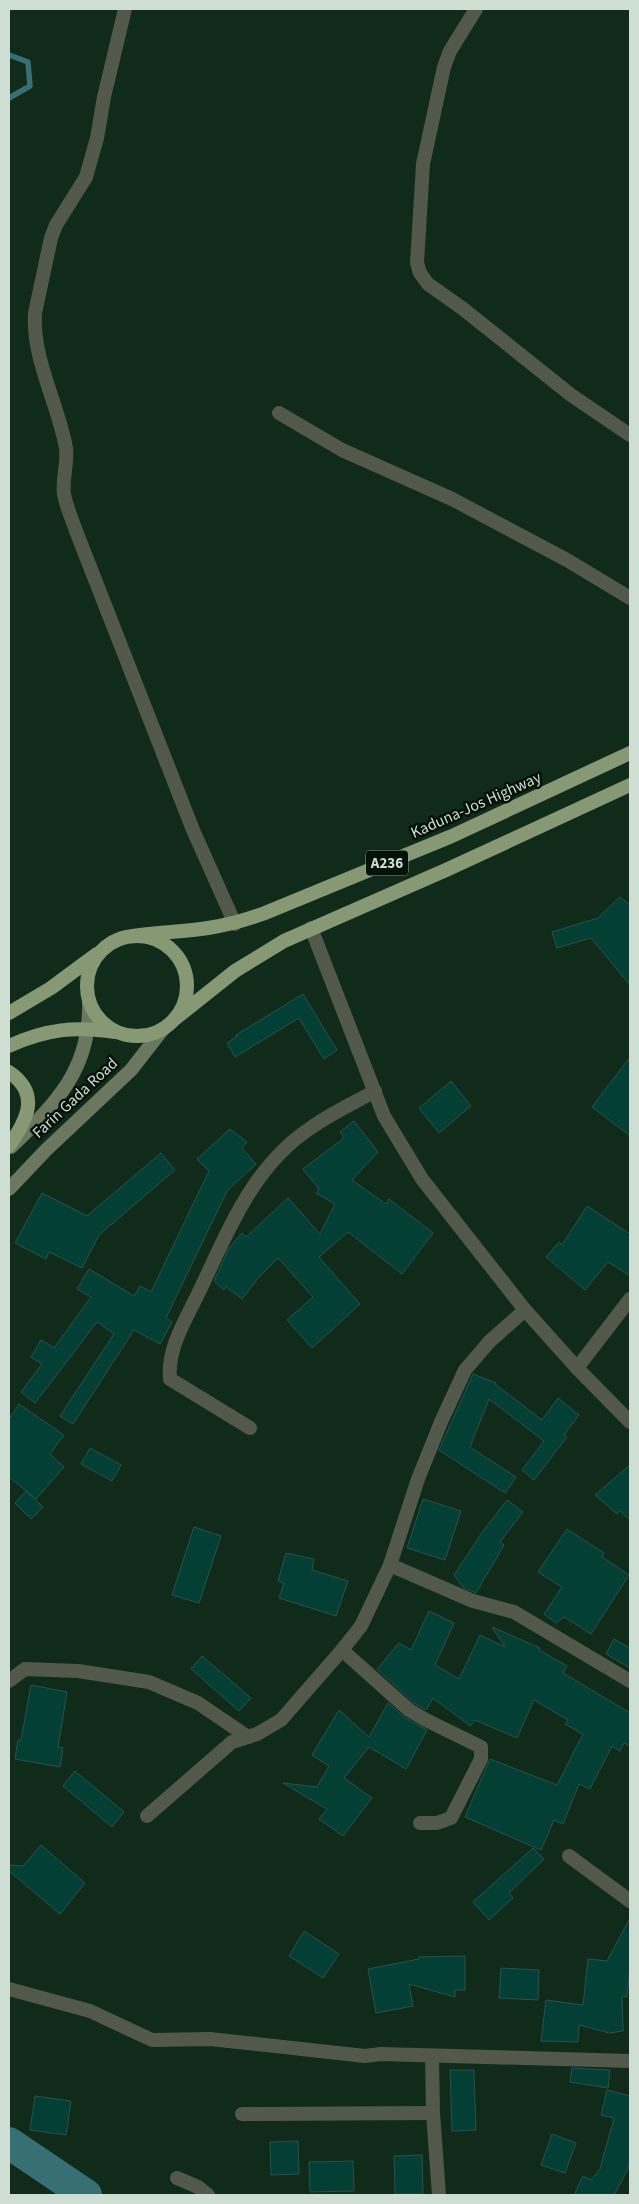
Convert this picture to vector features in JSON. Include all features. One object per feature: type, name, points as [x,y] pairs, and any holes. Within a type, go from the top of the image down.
[{"type":"highway","name":"Kaduna-Jos Highway","points":[[133,936],[235,924],[265,913],[452,836],[630,753]]},
{"type":"highway","name":"A236","points":[[89,1001],[99,1019],[113,1030],[129,1036],[146,1036],[163,1029],[236,971],[268,950],[311,928],[446,870],[630,785]]},
{"type":"highway","name":"A236","points":[[9,1013],[51,988],[116,941],[133,936],[147,937],[163,943],[176,955],[184,966],[187,993],[176,1018]]},
{"type":"highway","points":[[89,1001],[87,984],[91,967],[102,951]]},
{"type":"highway","name":"A236","points":[[9,1046],[37,1034],[58,1029],[89,1028],[123,1034]]},
{"type":"highway","points":[[9,1072],[25,1088],[29,1108],[19,1132],[9,1148]]},
{"type":"main road","name":"Farin Gada Road","points":[[9,1148],[50,1109],[64,1089],[82,1056],[89,1028],[89,1001]]},
{"type":"main road","name":"Farin Gada Road","points":[[9,1189],[46,1150],[131,1070],[163,1029]]},
{"type":"street","points":[[125,9],[86,177],[50,238],[34,325],[42,366],[66,448],[67,465],[64,494],[76,531],[192,830],[235,924]]},
{"type":"street","points":[[476,9],[450,52],[444,67],[423,164],[417,263],[420,273],[428,284],[462,308],[571,394],[630,435]]},
{"type":"street","points":[[279,412],[342,450],[452,499],[567,560],[630,598]]},
{"type":"street","points":[[311,928],[384,1116],[422,1179],[525,1310],[577,1368],[630,1422]]},
{"type":"street","points":[[250,1428],[170,1379],[169,1367],[177,1338],[230,1225],[255,1181],[284,1150],[312,1127],[375,1092]]},
{"type":"street","points":[[577,1368],[630,1299]]},
{"type":"street","points":[[147,1816],[232,1742],[257,1734],[281,1720],[342,1650],[360,1626],[390,1565],[418,1479],[465,1370],[490,1341],[525,1310]]},
{"type":"street","points":[[390,1565],[473,1601],[514,1612],[630,1681]]},
{"type":"street","points":[[342,1650],[409,1710],[481,1747],[481,1759],[450,1818],[437,1823],[420,1823]]},
{"type":"street","points":[[9,1681],[25,1668],[78,1670],[149,1682],[198,1703],[248,1737]]},
{"type":"street","points":[[569,1856],[630,1901]]},
{"type":"street","points":[[9,1989],[90,2011],[152,2040],[210,2039],[365,2056],[381,2054],[630,2061]]},
{"type":"street","points":[[432,2056],[433,2114],[439,2195]]},
{"type":"street","points":[[242,2114],[433,2114]]},
{"type":"street","points":[[177,2178],[198,2187],[208,2195]]},
{"type":"building","points":[[620,897],[630,905],[630,985],[591,938],[557,948],[552,932],[598,918]]},
{"type":"building","points":[[303,994],[337,1050],[324,1059],[299,1018],[235,1057],[227,1043],[236,1035]]},
{"type":"building","points":[[630,1057],[630,1136],[592,1107]]},
{"type":"building","points":[[451,1081],[471,1106],[439,1133],[419,1108]]},
{"type":"building","points":[[354,1121],[378,1152],[352,1180],[386,1204],[389,1199],[433,1233],[402,1274],[348,1232],[319,1257],[360,1304],[312,1348],[287,1320],[313,1297],[278,1258],[259,1277],[242,1299],[226,1287],[224,1290],[214,1281],[229,1248],[242,1233],[246,1237],[288,1198],[320,1234],[335,1204],[316,1193],[319,1189],[303,1169],[344,1138],[340,1132]]},
{"type":"building","points":[[230,1129],[247,1142],[242,1148],[256,1164],[227,1191],[166,1318],[172,1322],[160,1344],[134,1330],[73,1424],[60,1416],[114,1334],[97,1322],[35,1403],[21,1392],[42,1364],[31,1357],[41,1340],[54,1348],[91,1297],[77,1289],[89,1269],[134,1296],[140,1286],[151,1292],[209,1171],[197,1159]]},
{"type":"building","points":[[161,1153],[175,1170],[99,1235],[82,1268],[49,1252],[46,1259],[15,1243],[42,1193],[87,1216]]},
{"type":"building","points":[[587,1206],[630,1234],[630,1276],[608,1262],[585,1290],[546,1257],[559,1242],[562,1245]]},
{"type":"building","points":[[473,1374],[496,1383],[542,1420],[558,1398],[579,1415],[564,1435],[567,1437],[534,1480],[522,1470],[544,1441],[489,1399],[470,1447],[516,1477],[505,1493],[439,1450]]},
{"type":"building","points":[[19,1404],[64,1435],[50,1454],[64,1467],[36,1499],[9,1477],[9,1419]]},
{"type":"building","points":[[90,1448],[121,1465],[112,1481],[81,1464]]},
{"type":"building","points":[[630,1465],[630,1520],[620,1511],[617,1514],[595,1495]]},
{"type":"building","points":[[26,1491],[43,1507],[31,1519],[15,1503]]},
{"type":"building","points":[[423,1499],[461,1511],[445,1560],[407,1548]]},
{"type":"building","points":[[507,1500],[523,1512],[500,1542],[504,1545],[476,1593],[463,1587],[454,1575],[483,1531]]},
{"type":"building","points":[[194,1527],[221,1536],[199,1603],[172,1595]]},
{"type":"building","points":[[567,1529],[604,1553],[602,1557],[629,1575],[591,1634],[564,1617],[556,1623],[544,1614],[562,1587],[538,1572]]},
{"type":"building","points":[[286,1553],[314,1559],[312,1570],[348,1581],[336,1616],[279,1598],[284,1583],[278,1581]]},
{"type":"building","points":[[429,1611],[454,1623],[435,1665],[459,1679],[480,1635],[505,1647],[492,1627],[540,1648],[539,1650],[567,1666],[563,1673],[630,1713],[630,1746],[624,1743],[620,1751],[612,1746],[590,1789],[579,1784],[563,1824],[554,1820],[541,1850],[465,1817],[490,1759],[557,1785],[583,1734],[565,1724],[568,1720],[534,1700],[517,1738],[475,1720],[470,1726],[433,1698],[426,1710],[414,1703],[377,1669],[399,1643],[411,1650]]},
{"type":"building","points":[[614,1639],[630,1648],[630,1668],[606,1654]]},
{"type":"building","points":[[202,1656],[251,1698],[239,1711],[191,1669]]},
{"type":"building","points":[[31,1685],[67,1692],[58,1747],[63,1748],[60,1767],[15,1759],[18,1740],[21,1740]]},
{"type":"building","points":[[388,1703],[404,1717],[427,1730],[406,1769],[369,1747],[344,1778],[372,1798],[343,1836],[319,1819],[327,1809],[283,1783],[317,1787],[329,1766],[312,1755],[339,1710],[369,1737]]},
{"type":"building","points":[[75,1771],[124,1812],[112,1827],[63,1786]]},
{"type":"building","points":[[41,1845],[85,1883],[60,1914],[9,1871],[9,1865],[23,1866]]},
{"type":"building","points":[[533,1848],[544,1859],[509,1893],[513,1898],[489,1920],[473,1902]]},
{"type":"building","points":[[630,1918],[630,1965],[627,1997],[622,1996],[623,2031],[609,2033],[579,2025],[578,2042],[541,2041],[546,2000],[583,2005],[588,1959],[607,1961]]},
{"type":"building","points":[[304,1931],[339,1954],[323,1978],[289,1956]]},
{"type":"building","points":[[465,1956],[465,1990],[455,1990],[455,1997],[409,1984],[413,2006],[376,2013],[368,1969],[419,1959],[419,1957]]},
{"type":"building","points":[[501,1968],[539,1970],[538,2000],[499,1998]]},
{"type":"building","points":[[572,2068],[610,2070],[608,2088],[570,2082]]},
{"type":"building","points":[[450,2070],[474,2070],[476,2130],[452,2131]]},
{"type":"building","points":[[607,2090],[630,2096],[630,2159],[628,2169],[614,2195],[574,2195],[583,2176],[591,2180],[600,2169],[614,2118],[601,2115]]},
{"type":"building","points":[[35,2096],[71,2101],[66,2135],[30,2130]]},
{"type":"building","points":[[552,2134],[576,2143],[565,2173],[541,2165]]},
{"type":"building","points":[[298,2141],[299,2174],[271,2175],[270,2142]]},
{"type":"building","points":[[422,2155],[423,2194],[395,2194],[394,2156]]},
{"type":"building","points":[[353,2161],[354,2191],[310,2192],[309,2162]]},
{"type":"waterway","points":[[9,55],[28,62],[30,86],[9,98]]},
{"type":"waterway","points":[[9,2143],[86,2195]]}]
